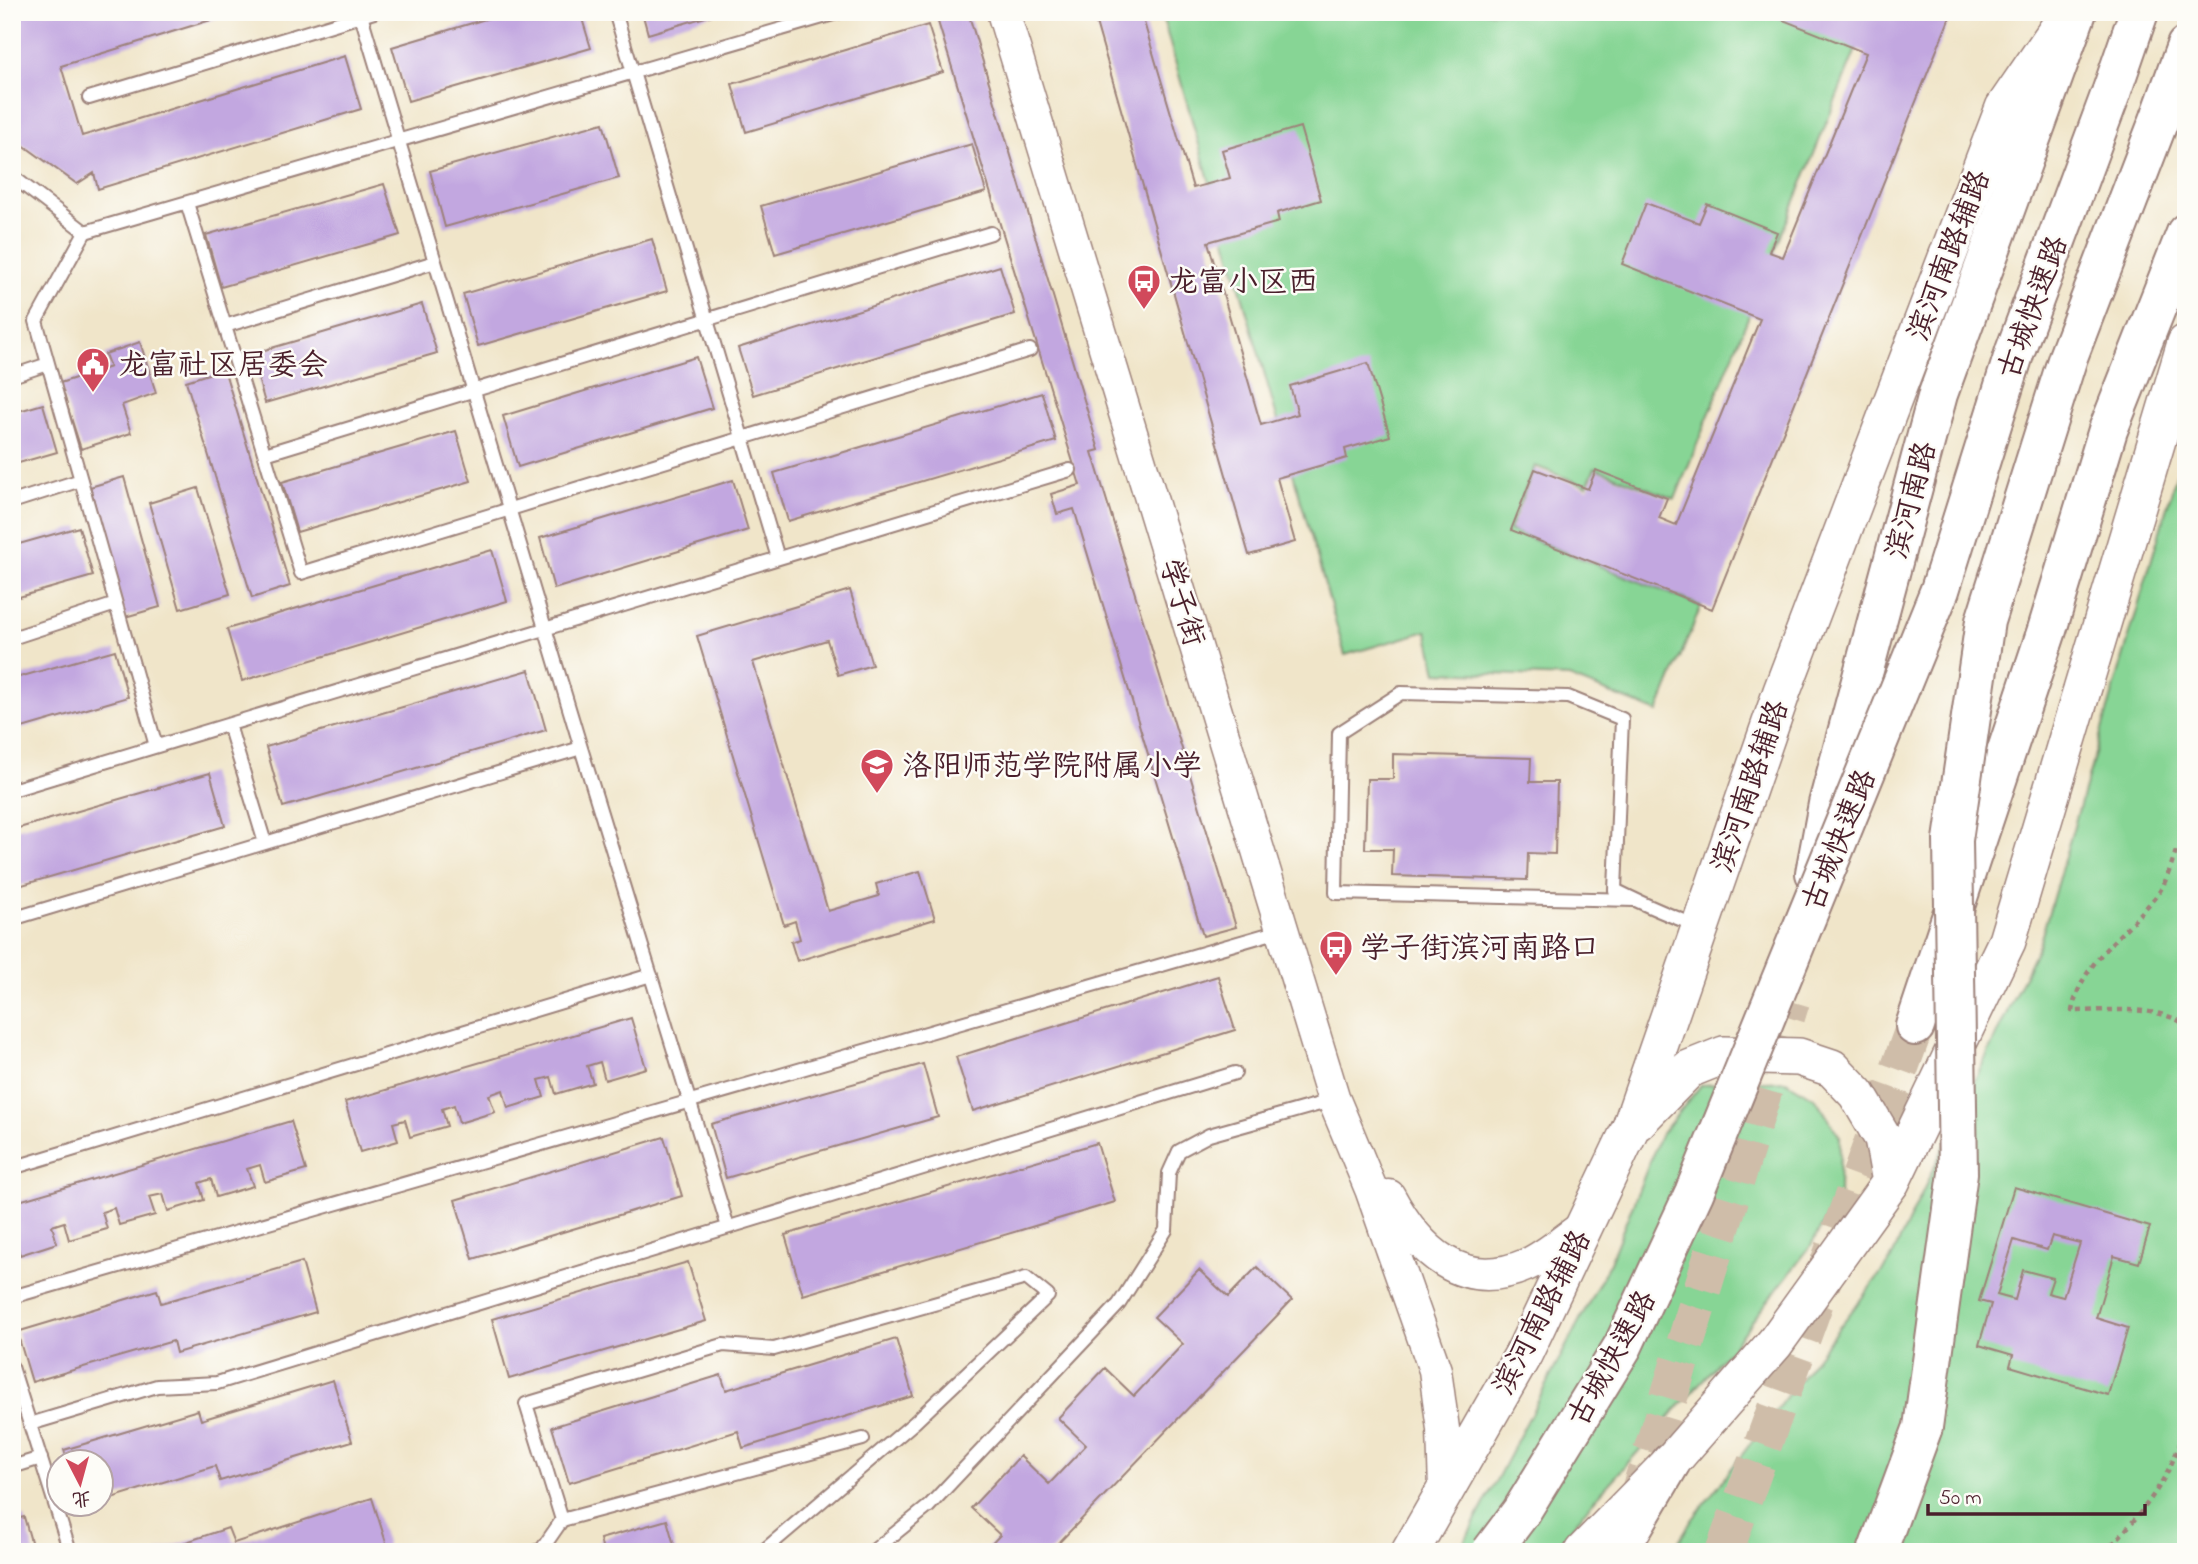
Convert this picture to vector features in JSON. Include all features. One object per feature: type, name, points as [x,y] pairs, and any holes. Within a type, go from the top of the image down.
[{"type":"main road","name":"滨河南路辅路","points":[[1410,1547],[1524,1353],[1632,1128],[1699,926],[1782,691],[2004,108],[2069,12]]},
{"type":"main road","name":"滨河南路","points":[[1791,1001],[1828,804],[1938,394],[2077,12]]},
{"type":"main road","name":"古城快速路","points":[[1491,1552],[1521,1512],[1623,1346],[1695,1193],[1940,590],[2015,351],[2140,12]]},
{"type":"main road","name":"古城快速路","points":[[1877,1552],[1923,1427],[1958,1173],[1953,840],[1985,621],[2068,357],[2186,46]]},
{"type":"main road","points":[[1915,1026],[2047,630],[2108,430],[2186,233]]},
{"type":"main road","points":[[1583,1552],[1671,1462],[1775,1343],[1891,1182],[2007,941],[2186,343]]},
{"type":"main road","points":[[1632,1128],[1689,1069],[1724,1055],[1799,1057],[1832,1068],[1857,1094],[1883,1138],[1891,1182]]},
{"type":"main road","points":[[1618,1552],[1671,1462]]},
{"type":"street","name":"学子街","points":[[1003,12],[1288,928]]},
{"type":"street","name":"学子街","points":[[1015,12],[1339,1098],[1377,1187]]},
{"type":"street","points":[[1377,1187],[1405,1226],[1444,1264],[1488,1275],[1527,1265],[1584,1226]]},
{"type":"street","points":[[1377,1187],[1435,1370],[1443,1429],[1445,1490]]},
{"type":"lane","points":[[615,12],[778,558]]},
{"type":"lane","points":[[156,746],[36,321],[85,232],[840,12]]},
{"type":"lane","points":[[89,98],[365,14],[398,141],[728,1227]]},
{"type":"lane","points":[[12,176],[85,232]]},
{"type":"lane","points":[[187,202],[302,573],[1030,349]]},
{"type":"lane","points":[[265,454],[991,233]]},
{"type":"lane","points":[[225,326],[435,262]]},
{"type":"lane","points":[[12,376],[48,364]]},
{"type":"lane","points":[[12,790],[1070,470]]},
{"type":"lane","points":[[12,502],[81,480]]},
{"type":"lane","points":[[12,638],[116,604]]},
{"type":"lane","points":[[1635,900],[1336,893],[1339,733],[1401,693],[1568,697],[1622,719],[1615,890],[1635,900],[1657,912],[1699,926]]},
{"type":"lane","points":[[229,725],[265,843]]},
{"type":"lane","points":[[12,919],[581,748]]},
{"type":"lane","points":[[12,1297],[1288,928]]},
{"type":"lane","points":[[12,1168],[651,975]]},
{"type":"lane","points":[[30,1424],[157,1386],[217,1383],[1235,1073]]},
{"type":"lane","points":[[872,1552],[929,1506],[1119,1304],[1166,1230],[1168,1173],[1180,1151],[1209,1135],[1339,1098]]},
{"type":"lane","points":[[562,1520],[526,1404],[723,1345],[774,1349],[1026,1278],[1048,1296],[915,1422],[762,1552]]},
{"type":"lane","points":[[12,1367],[70,1552]]},
{"type":"lane","points":[[534,1552],[542,1549],[562,1520],[863,1439]]},
{"type":"lane","points":[[12,1467],[41,1458]]},
{"type":"path","points":[[2176,851],[2159,893],[2095,962],[2077,987],[2073,1011],[2137,1011],[2175,1018],[2186,1025]]},
{"type":"path","points":[[2105,1552],[2146,1509],[2176,1459],[2186,1427]]},
{"type":"green space","points":[[1161,12],[1871,12],[1675,499],[1595,468],[1587,486],[1535,466],[1509,530],[1701,606],[1658,712],[1569,677],[1437,672],[1427,631],[1345,655]]},
{"type":"green space","points":[[2186,442],[2186,1552],[1672,1552],[1692,1520],[1890,1261],[2040,942]]},
{"type":"green space","points":[[1786,1081],[1816,1099],[1840,1137],[1839,1196],[1810,1247],[1728,1352],[1588,1507],[1554,1552],[1459,1552],[1610,1262],[1660,1136],[1701,1085]]},
{"type":"building","points":[[12,12],[237,12],[61,66],[82,136],[345,56],[361,109],[98,189],[94,173],[77,184],[12,137]]},
{"type":"building","points":[[509,12],[580,12],[591,48],[408,101],[392,47]]},
{"type":"building","points":[[642,12],[719,12],[719,13],[648,34]]},
{"type":"building","points":[[935,12],[968,12],[1099,450],[1092,452],[1236,927],[1203,936],[1074,509],[1057,514],[1051,494],[1080,485]]},
{"type":"building","points":[[1093,12],[1141,12],[1193,188],[1230,178],[1222,150],[1300,127],[1321,200],[1277,213],[1279,222],[1208,242],[1261,425],[1298,414],[1290,386],[1368,363],[1390,436],[1345,449],[1347,458],[1277,478],[1295,542],[1249,555]]},
{"type":"building","points":[[1763,12],[1952,12],[1712,609],[1511,530],[1535,469],[1588,489],[1596,470],[1667,498],[1659,518],[1676,525],[1760,319],[1622,264],[1646,203],[1699,223],[1707,204],[1777,232],[1769,252],[1783,257],[1866,53]]},
{"type":"building","points":[[928,25],[943,72],[746,132],[732,84]]},
{"type":"building","points":[[603,123],[619,178],[445,227],[430,171]]},
{"type":"building","points":[[972,144],[986,192],[775,254],[761,206]]},
{"type":"building","points":[[384,184],[400,235],[221,287],[206,235]]},
{"type":"building","points":[[652,239],[667,291],[478,346],[463,294]]},
{"type":"building","points":[[1000,266],[1015,314],[753,395],[738,348]]},
{"type":"building","points":[[422,304],[437,353],[265,403],[251,354]]},
{"type":"building","points":[[140,342],[156,393],[122,405],[131,433],[81,449],[60,383],[110,367],[105,354]]},
{"type":"building","points":[[696,357],[712,408],[518,467],[503,416]]},
{"type":"building","points":[[224,369],[290,586],[252,598],[186,381]]},
{"type":"building","points":[[1042,393],[1056,441],[788,521],[774,473]]},
{"type":"building","points":[[43,404],[57,452],[12,465],[12,413]]},
{"type":"building","points":[[456,431],[471,481],[297,532],[282,482]]},
{"type":"building","points":[[124,477],[160,607],[125,617],[90,487]]},
{"type":"building","points":[[733,480],[748,530],[554,589],[540,538]]},
{"type":"building","points":[[198,488],[230,594],[180,609],[149,503]]},
{"type":"building","points":[[79,527],[93,576],[12,599],[12,546]]},
{"type":"building","points":[[492,550],[507,601],[242,681],[227,629]]},
{"type":"building","points":[[850,590],[872,665],[838,675],[827,640],[753,662],[828,911],[879,896],[876,884],[920,871],[935,919],[797,961],[791,942],[800,939],[795,921],[784,925],[697,636]]},
{"type":"building","points":[[115,650],[128,697],[12,731],[12,679]]},
{"type":"building","points":[[529,670],[546,730],[283,807],[266,747]]},
{"type":"building","points":[[1393,754],[1531,758],[1530,782],[1557,782],[1555,854],[1528,853],[1527,880],[1392,876],[1393,849],[1365,849],[1367,779],[1393,779]]},
{"type":"building","points":[[210,773],[225,826],[12,888],[12,830]]},
{"type":"building","points":[[1218,976],[1235,1030],[973,1111],[956,1057]]},
{"type":"building","points":[[631,1018],[646,1068],[605,1080],[600,1062],[587,1066],[593,1083],[556,1094],[551,1077],[539,1080],[544,1097],[508,1108],[503,1090],[489,1095],[495,1112],[459,1123],[454,1105],[442,1109],[447,1126],[410,1137],[405,1120],[393,1123],[398,1141],[360,1152],[345,1102]]},
{"type":"building","points":[[923,1064],[938,1117],[726,1178],[711,1124]]},
{"type":"building","points":[[291,1121],[306,1170],[265,1182],[260,1165],[247,1169],[253,1186],[216,1197],[211,1179],[199,1183],[204,1200],[168,1211],[163,1194],[149,1197],[155,1215],[119,1225],[114,1208],[102,1212],[107,1229],[69,1240],[64,1222],[52,1226],[57,1243],[20,1255],[12,1228],[12,1203]]},
{"type":"building","points":[[664,1137],[682,1196],[473,1259],[455,1200]]},
{"type":"building","points":[[1097,1143],[1115,1202],[803,1295],[785,1235]]},
{"type":"building","points":[[2014,1187],[2150,1227],[2139,1263],[2114,1256],[2096,1318],[2128,1328],[2108,1395],[2010,1366],[2013,1355],[1979,1345],[1991,1304],[1979,1301]],"holes":[[[2052,1236],[2080,1243],[2063,1297],[2048,1293],[2053,1278],[2023,1270],[2015,1300],[1997,1295],[2014,1240],[2047,1250]]]},
{"type":"building","points":[[302,1262],[316,1312],[176,1353],[173,1341],[32,1382],[17,1332],[157,1290],[161,1303]]},
{"type":"building","points":[[688,1262],[706,1321],[509,1379],[492,1319]]},
{"type":"building","points":[[1257,1267],[1292,1300],[1050,1552],[984,1552],[1000,1535],[971,1508],[1020,1456],[1049,1484],[1086,1445],[1058,1418],[1105,1368],[1134,1396],[1183,1344],[1154,1317],[1199,1270],[1228,1297]]},
{"type":"building","points":[[896,1339],[913,1396],[743,1448],[738,1431],[569,1483],[552,1427],[721,1375],[726,1390]]},
{"type":"building","points":[[333,1380],[352,1441],[220,1481],[215,1466],[116,1497],[116,1448],[71,1448],[198,1410],[201,1420]]},
{"type":"building","points":[[372,1498],[389,1552],[156,1552],[228,1528],[234,1543]]},
{"type":"building","points":[[24,1517],[34,1552],[12,1552],[12,1520]]},
{"type":"building","points":[[667,1520],[676,1552],[603,1552],[600,1539]]},
{"type":"tunnel","points":[[1635,1507],[1791,1001]]},
{"type":"tunnel","points":[[1724,1552],[1915,1026]]},
{"type":"place","name":"龙富小区西","points":[[1144,311]]},
{"type":"place","name":"龙富社区居委会","points":[[93,394]]},
{"type":"place","name":"洛阳师范学院附属小学","points":[[877,795]]},
{"type":"place","name":"学子街滨河南路口","points":[[1336,977]]}]
